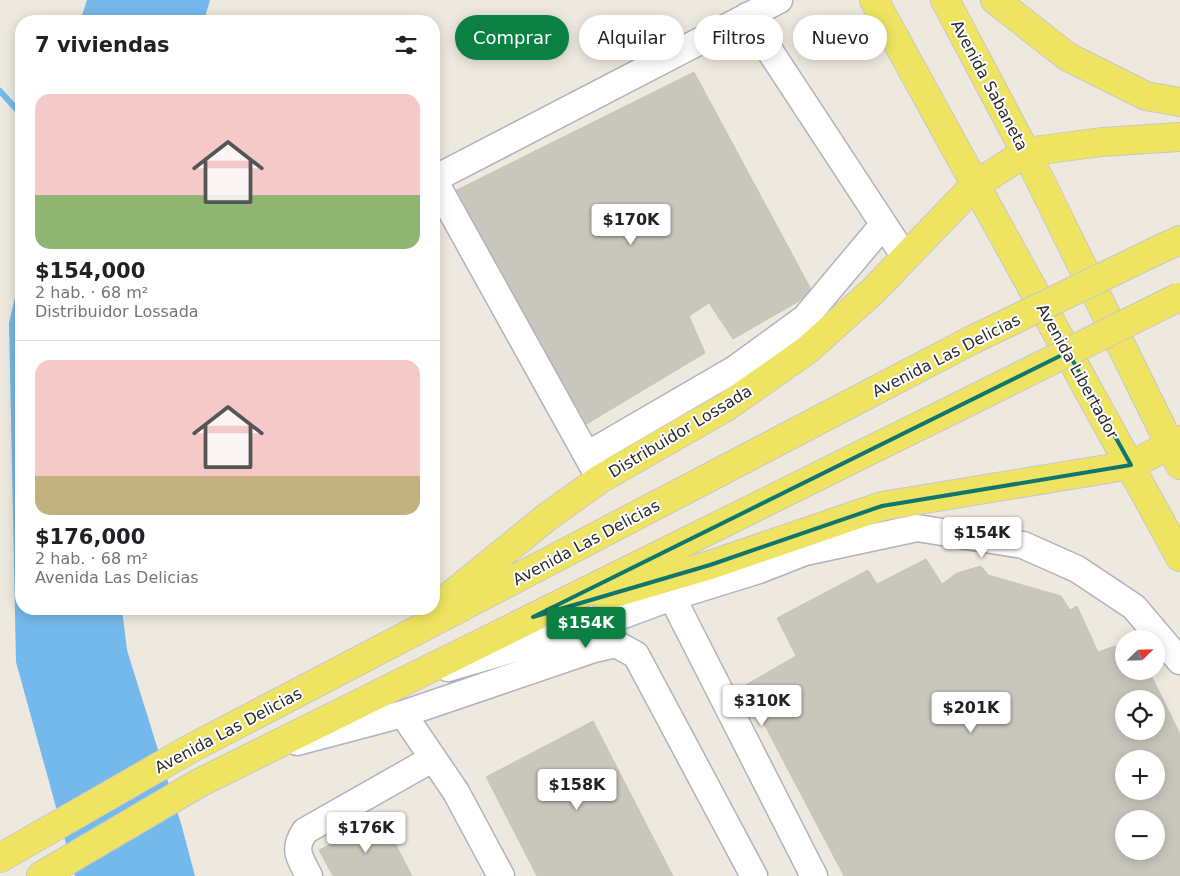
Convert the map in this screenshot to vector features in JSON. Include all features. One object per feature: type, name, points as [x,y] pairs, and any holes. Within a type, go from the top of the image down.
[{"type":"main road","points":[[874,0],[974,186]]},
{"type":"main road","name":"Avenida Sabaneta","points":[[945,0],[1030,161]]},
{"type":"main road","points":[[995,0],[1068,57],[1146,96],[1180,102]]},
{"type":"main road","name":"Distribuidor Lossada","points":[[440,604],[548,516],[600,479],[726,407],[806,351],[874,291],[974,186],[1030,161],[1102,142],[1180,137]]},
{"type":"main road","points":[[533,617],[710,565],[882,506],[1131,465],[1177,450],[1030,161]]},
{"type":"main road","name":"Avenida Libertador","points":[[974,186],[1131,465],[1180,558]]},
{"type":"main road","name":"Avenida Las Delicias","points":[[0,858],[188,750],[970,341],[1168,246]]},
{"type":"main road","name":"Avenida Las Delicias","points":[[40,876],[199,783],[399,682],[1179,297]]},
{"type":"main road","name":"Distribuidor Lossada","points":[[390,645],[427,615]]},
{"type":"street","points":[[749,15],[779,0]]},
{"type":"street","points":[[440,176],[694,44]]},
{"type":"street","points":[[776,60],[905,257]]},
{"type":"street","points":[[440,190],[600,479]]},
{"type":"street","points":[[587,455],[735,369],[805,318],[883,224]]},
{"type":"street","points":[[399,682],[599,624],[672,597],[759,570],[805,552],[917,528],[1023,545],[1077,569],[1134,607],[1180,661]]},
{"type":"street","points":[[672,597],[814,876]]},
{"type":"street","points":[[262,752],[403,714],[594,649],[616,644],[636,655],[754,876]]},
{"type":"street","points":[[403,714],[456,792],[501,876]]},
{"type":"street","points":[[309,876],[298,855],[298,842],[305,831],[432,758]]},
{"type":"highlighted area","points":[[1068,352],[1131,465],[882,506],[710,565],[533,617]]},
{"type":"water","points":[[87,0],[210,0],[206,15],[82,15]]},
{"type":"water","points":[[15,297],[15,614],[9,323]]},
{"type":"water","points":[[15,615],[123,615],[127,650],[182,827],[195,876],[75,876],[16,662]]},
{"type":"building","points":[[694,72],[813,293],[733,339],[709,303],[689,316],[705,353],[575,431],[451,193]]},
{"type":"building","points":[[926,559],[942,584],[957,573],[981,566],[988,575],[1061,596],[1070,610],[1077,606],[1098,652],[1115,646],[1115,680],[1153,680],[1158,690],[1115,690],[1115,740],[1165,740],[1165,704],[1180,734],[1180,876],[844,876],[744,686],[796,656],[777,618],[868,570],[877,584]]},
{"type":"building","points":[[593,721],[673,876],[537,876],[486,777]]},
{"type":"building","points":[[382,818],[412,876],[333,876],[319,850]]},
{"type":"waterway","points":[[0,91],[15,107]]}]
